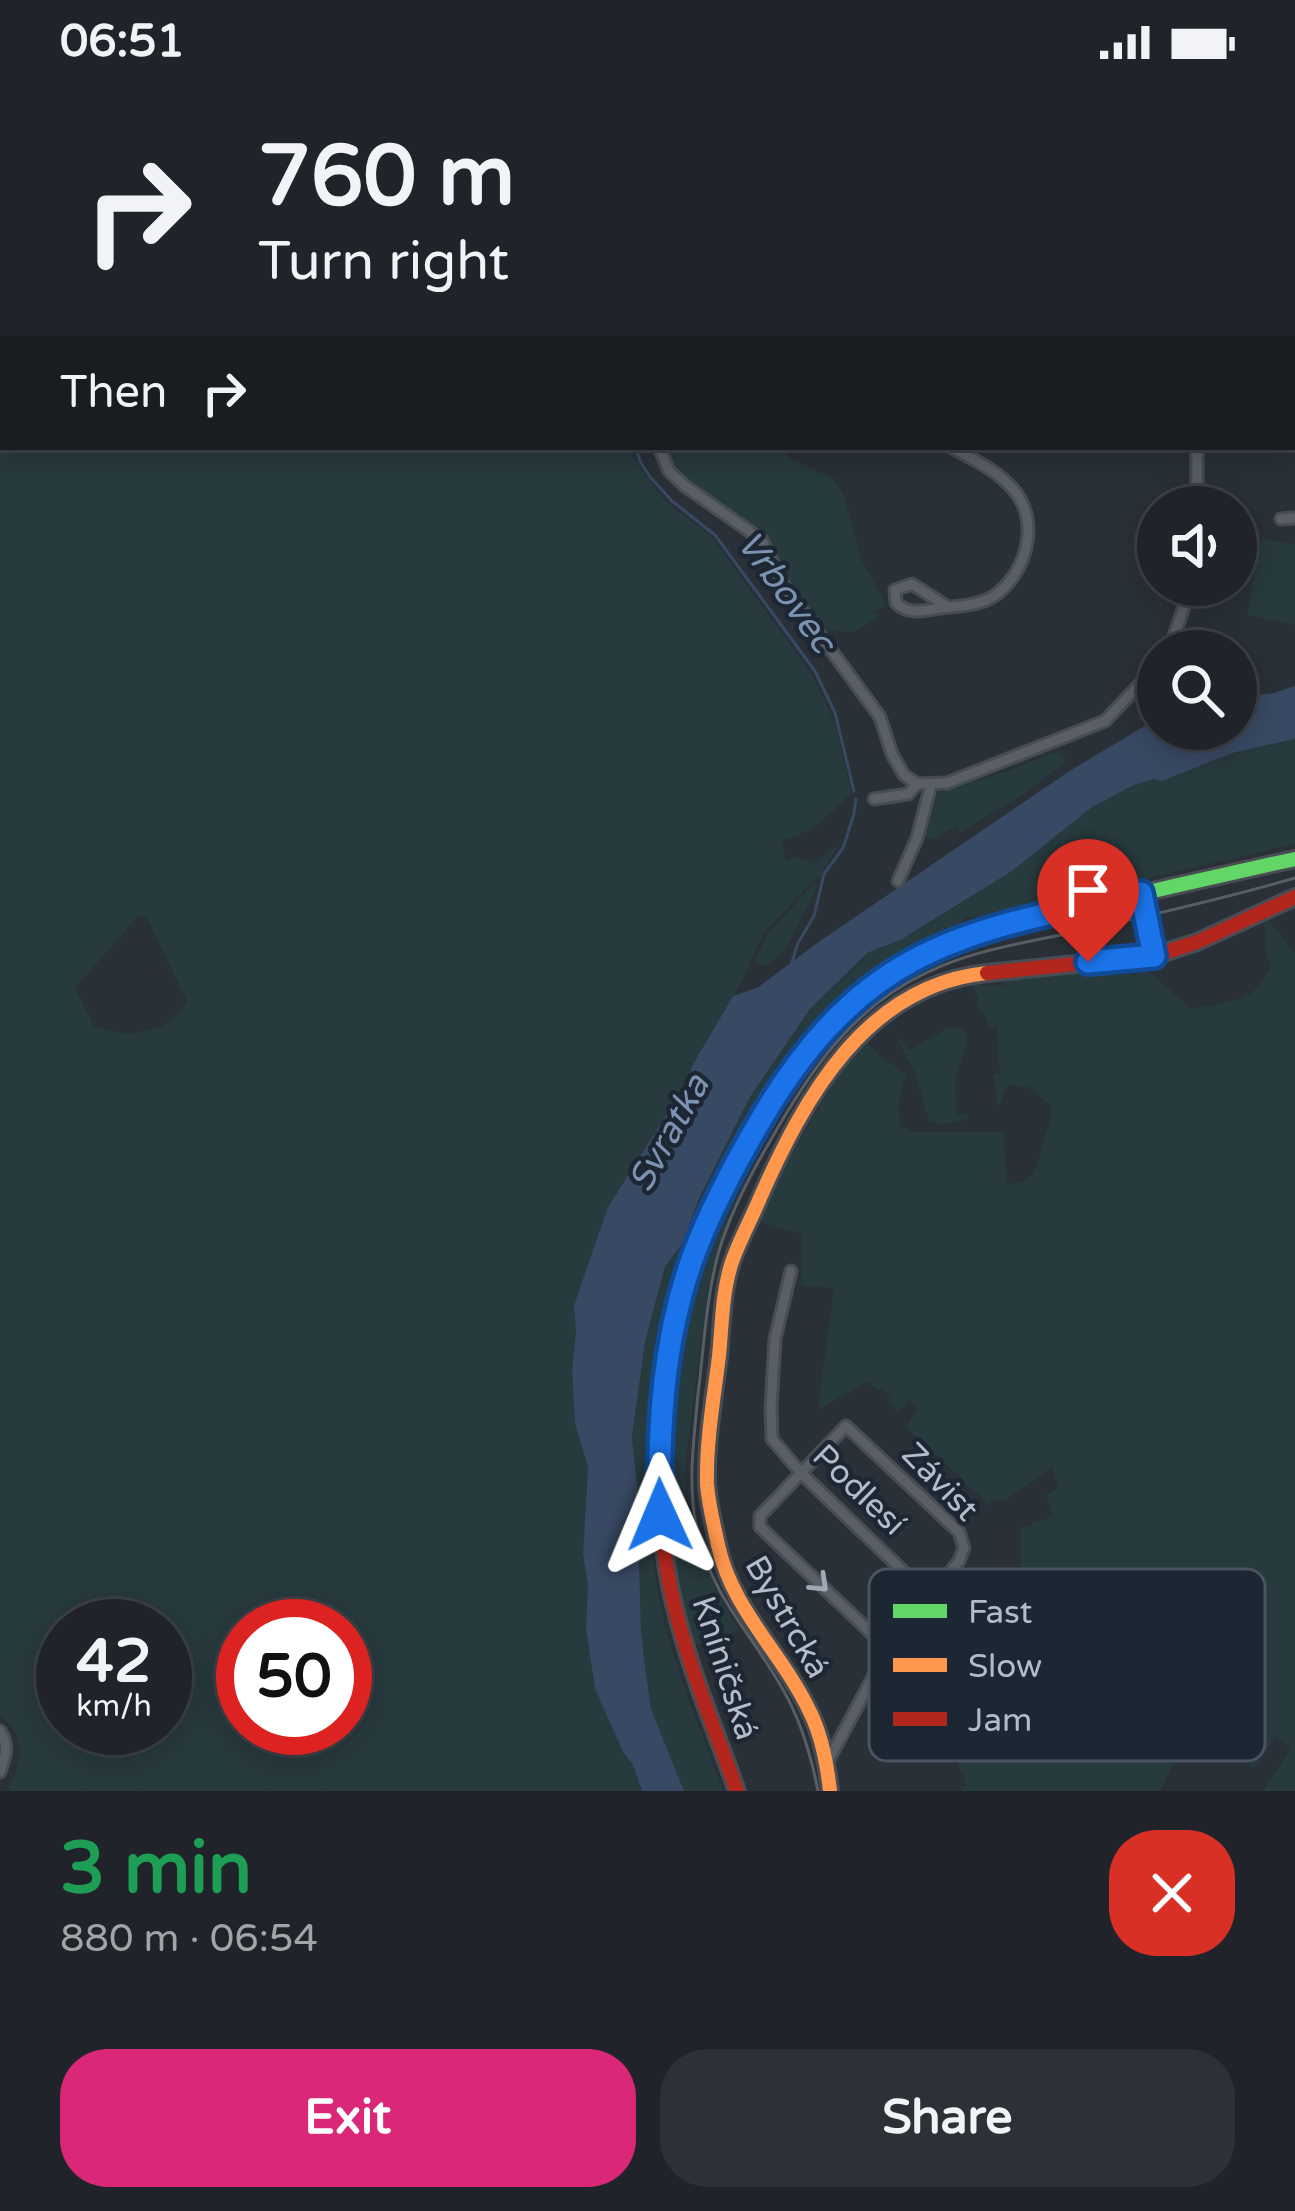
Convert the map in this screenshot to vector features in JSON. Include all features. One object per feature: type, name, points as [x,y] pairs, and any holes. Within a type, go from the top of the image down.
[{"type":"street","points":[[660,450],[669,471],[762,540],[785,587],[880,717],[904,775],[917,784],[947,782],[1105,721],[1137,687]]},
{"type":"street","points":[[948,608],[912,584],[895,590],[896,603],[914,612],[948,608],[982,602],[996,595],[1022,563],[1029,529],[1020,498],[1010,484],[956,450]]},
{"type":"street","points":[[1197,450],[1197,486]]},
{"type":"street","points":[[1281,519],[1295,518]]},
{"type":"street","points":[[874,799],[908,794],[917,784]]},
{"type":"street","points":[[898,880],[917,838],[931,784]]},
{"type":"street","points":[[917,838],[925,851]]},
{"type":"street","name":"Kníničská","points":[[737,1791],[684,1640],[668,1577],[659,1451],[671,1343],[692,1258],[717,1200],[779,1090],[816,1039],[846,1009],[914,960],[953,942],[1003,926],[1295,860]]},
{"type":"street","points":[[1141,893],[1154,956]]},
{"type":"street","name":"Bystrcká","points":[[830,1791],[827,1763],[811,1713],[739,1602],[719,1551],[709,1506],[708,1455],[731,1266],[779,1155],[825,1074],[851,1043],[890,1008],[929,987],[967,975],[1154,956],[1197,942],[1295,897]]},
{"type":"street","name":"Podlesí","points":[[790,1271],[776,1339],[772,1439],[901,1569]]},
{"type":"street","name":"Závist","points":[[801,1473],[846,1426],[958,1532],[964,1551],[953,1569]]},
{"type":"street","points":[[801,1473],[760,1516],[760,1527],[869,1630]]},
{"type":"street","name":"Závist","points":[[827,1763],[869,1684]]},
{"type":"street","points":[[0,1731],[7,1750],[0,1772]]},
{"type":"green space","points":[[0,450],[630,450],[665,501],[711,536],[813,676],[834,721],[852,793],[812,828],[781,841],[786,861],[796,857],[813,864],[837,846],[820,877],[763,934],[687,1082],[608,1207],[574,1305],[575,1424],[588,1467],[583,1553],[588,1586],[586,1628],[595,1689],[642,1791],[11,1791],[20,1749],[0,1716]],"holes":[[[139,915],[147,918],[188,1003],[164,1027],[130,1034],[95,1028],[75,988]]]},
{"type":"green space","points":[[665,450],[783,450],[790,459],[833,478],[845,499],[861,559],[887,606],[873,611],[878,618],[852,632],[837,629],[824,634],[787,582],[758,529],[678,476]]},
{"type":"green space","points":[[1262,538],[1295,545],[1295,625],[1247,615],[1249,606],[1257,606]]},
{"type":"green space","points":[[1295,739],[1295,844],[966,917],[960,925],[880,969],[837,1003],[798,1047],[746,1128],[717,1181],[675,1288],[653,1398],[649,1513],[655,1574],[674,1656],[723,1791],[684,1791],[651,1709],[641,1630],[632,1437],[645,1342],[665,1267],[683,1242],[700,1196],[750,1097],[810,1009],[867,953],[902,939],[1012,871],[1092,807],[1134,785],[1162,781]]},
{"type":"green space","points":[[1055,752],[1066,762],[1022,795],[957,834],[959,828],[930,840],[925,836],[939,791]]},
{"type":"green space","points":[[815,883],[785,951],[766,966],[754,963],[767,934]]},
{"type":"green space","points":[[1267,919],[1295,953],[1295,1791],[1263,1791],[1292,1747],[1275,1737],[1265,1752],[1265,1569],[1021,1569],[1021,1528],[1053,1516],[1046,1496],[1059,1488],[1052,1468],[1003,1501],[995,1498],[989,1505],[906,1427],[918,1407],[909,1400],[898,1412],[881,1388],[877,1390],[868,1381],[818,1410],[834,1288],[801,1285],[802,1234],[761,1222],[764,1202],[841,1069],[866,1041],[906,1073],[898,1106],[901,1126],[912,1132],[1003,1132],[1007,1185],[1025,1180],[1036,1169],[1051,1106],[1029,1087],[1008,1085],[998,1107],[993,1074],[1000,1073],[997,1027],[990,1027],[977,1006],[972,984],[1006,986],[993,977],[1106,969],[1133,976],[1152,974],[1190,1008],[1229,1002],[1250,994],[1266,976],[1272,962],[1267,960]]},
{"type":"green space","points":[[958,1027],[968,1040],[956,1076],[956,1103],[958,1115],[967,1114],[968,1119],[937,1125],[929,1121],[915,1073],[898,1041],[909,1051]]},
{"type":"green space","points":[[743,1169],[749,1173],[730,1212],[708,1289],[684,1475],[687,1510],[692,1512],[704,1560],[739,1630],[694,1645],[669,1520],[669,1402],[693,1286]]},
{"type":"green space","points":[[1174,1761],[1160,1791],[961,1791],[966,1786],[957,1764]]},
{"type":"water","points":[[1295,686],[1295,739],[1257,747],[1257,695]]},
{"type":"water","name":"Svratka","points":[[1137,731],[1137,750],[1246,750],[1162,781],[1134,785],[1092,807],[1012,871],[902,939],[867,953],[810,1009],[750,1097],[700,1196],[683,1242],[665,1267],[645,1342],[632,1437],[641,1630],[651,1709],[684,1791],[642,1791],[595,1689],[586,1628],[588,1586],[583,1554],[588,1467],[575,1424],[574,1305],[608,1207],[687,1082],[733,996],[757,988],[1071,770]]},
{"type":"waterway","name":"Vrbovec","points":[[637,450],[650,477],[672,501],[715,535],[815,671],[835,713],[854,791]]},
{"type":"waterway","name":"Vrbovec","points":[[792,962],[814,916],[824,874],[843,848],[856,799]]},
{"type":"tram line","points":[[818,1791],[795,1713],[712,1575],[694,1513],[693,1445],[711,1286],[723,1237],[747,1182],[784,1117],[834,1045],[899,988],[980,953],[1295,878]]},
{"type":"traffic: fast","points":[[660,1426],[679,1305],[722,1191],[778,1093],[857,1000],[906,965],[968,938],[1295,859]]},
{"type":"traffic: slow","points":[[1141,893],[1154,956]]},
{"type":"traffic: slow","points":[[830,1791],[814,1721],[734,1590],[711,1514],[708,1451],[726,1287],[737,1248],[777,1160],[819,1086],[845,1052],[907,999],[944,982],[987,973]]},
{"type":"traffic: jam","points":[[987,973],[1154,956],[1197,942],[1295,897]]},
{"type":"traffic: jam","points":[[660,1426],[661,1516],[669,1582],[687,1652],[737,1791]]},
{"type":"route","points":[[660,1515],[664,1387],[692,1258],[746,1144],[816,1039],[879,982],[953,942],[1141,893],[1154,956],[1088,962]]}]
